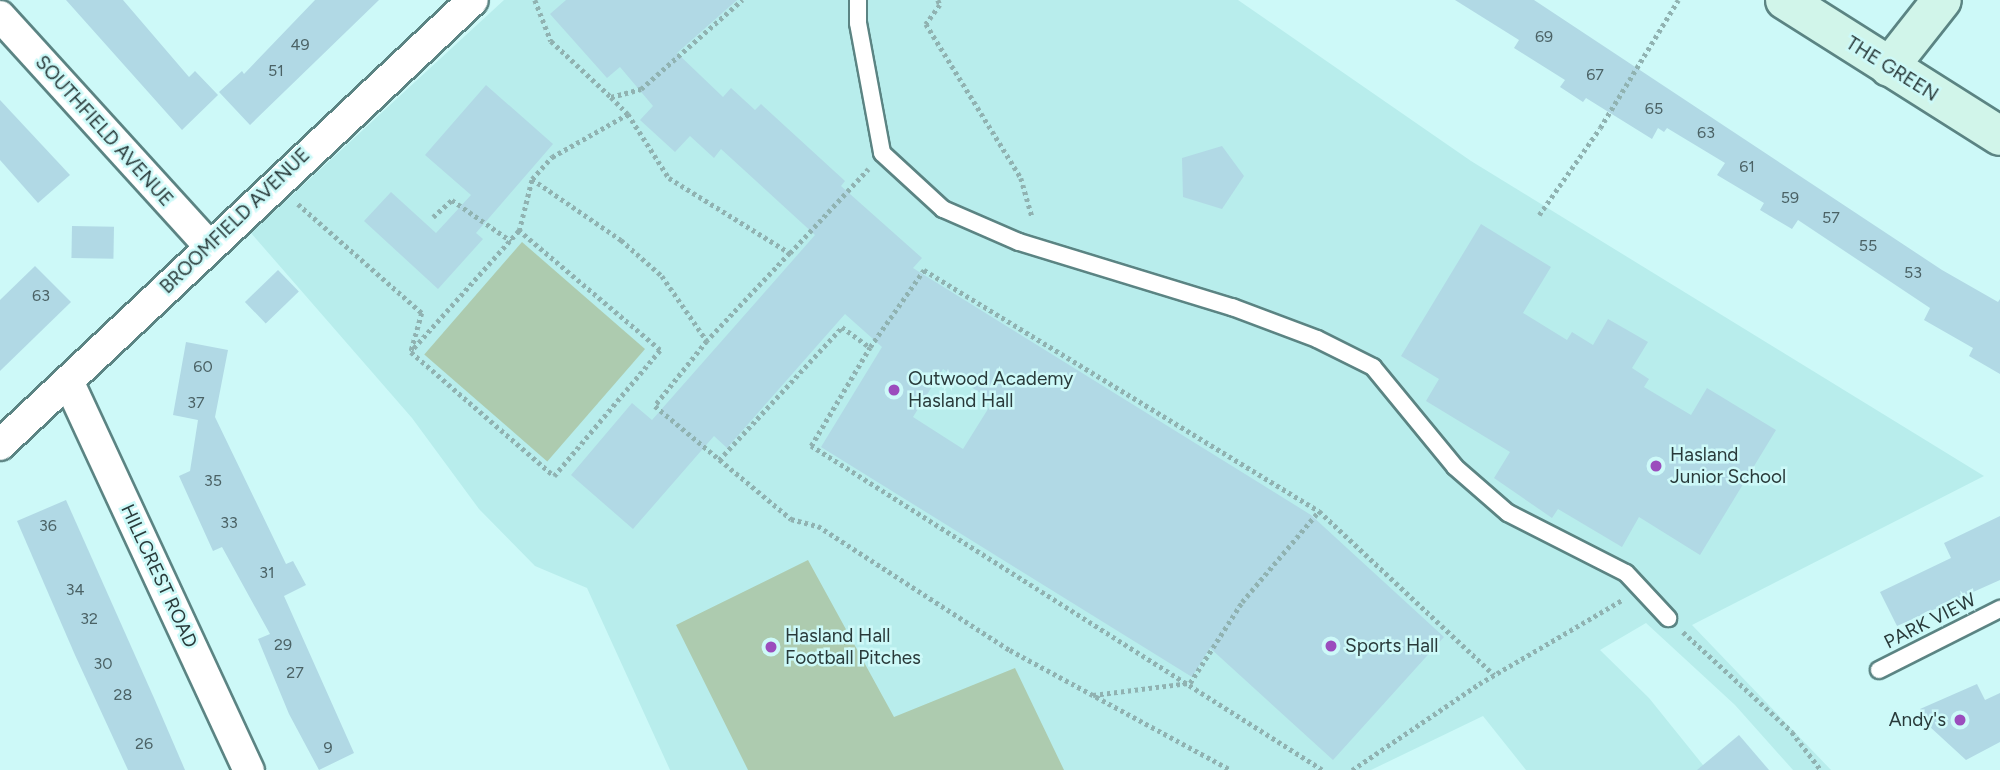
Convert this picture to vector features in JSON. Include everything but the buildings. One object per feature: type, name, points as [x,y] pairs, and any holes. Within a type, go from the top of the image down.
[{"type":"main road","name":"THE GREEN","points":[[1785,0],[2000,136]]},
{"type":"main road","points":[[1889,67],[1942,0]]},
{"type":"street","name":"BROOMFIELD AVENUE","points":[[0,445],[69,383],[273,183],[473,0]]},
{"type":"street","name":"SOUTHFIELD AVENUE","points":[[0,16],[209,246]]},
{"type":"street","name":"HILLCREST ROAD","points":[[69,383],[249,770]]},
{"type":"lane","points":[[859,0],[858,23],[882,153],[943,209],[1019,242],[1232,307],[1317,339],[1373,367],[1455,467],[1508,513],[1626,573],[1668,618]]},
{"type":"lane","name":"PARK VIEW","points":[[1879,670],[2000,609]]},
{"type":"path","points":[[535,0],[551,41],[628,114],[669,178],[790,253]]},
{"type":"path","points":[[611,97],[641,89],[742,0]]},
{"type":"path","points":[[938,0],[940,5],[926,24],[1021,178],[1032,216]]},
{"type":"path","points":[[1539,215],[1600,128],[1678,0]]},
{"type":"path","points":[[411,352],[519,231],[532,179],[552,157],[628,114]]},
{"type":"path","points":[[882,153],[707,341],[655,406],[790,519],[818,526],[1010,650],[1231,770]]},
{"type":"path","points":[[532,179],[621,240],[662,276],[707,341]]},
{"type":"path","points":[[273,183],[422,313],[411,352]]},
{"type":"path","points":[[433,217],[452,200],[511,241]]},
{"type":"path","points":[[411,352],[554,476],[660,350],[519,231]]},
{"type":"path","points":[[1322,770],[811,446],[870,347],[924,270],[1319,511],[1494,675]]},
{"type":"path","points":[[719,460],[842,327],[870,347]]},
{"type":"path","points":[[1190,684],[1241,602],[1319,511]]},
{"type":"path","points":[[1352,770],[1494,675],[1626,598],[1668,618],[1792,732],[1821,770]]},
{"type":"path","points":[[1093,695],[1190,684]]},
{"type":"shaded area","name":"Outwood Academy Hasland Hall","points":[[504,0],[1238,0],[1471,161],[1984,476],[1692,625],[1831,770],[1793,770],[1735,705],[1646,623],[1600,650],[1649,698],[1707,770],[1526,770],[1483,716],[1371,770],[670,770],[587,588],[535,566],[479,509],[412,418],[251,233]]},
{"type":"green space","points":[[522,242],[645,349],[547,461],[424,354]]},
{"type":"green space","name":"Hasland Hall Football Pitches","points":[[808,560],[894,717],[1015,668],[1064,770],[748,770],[676,625]]},
{"type":"place","name":"Outwood Academy Hasland Hall","points":[[894,390]]},
{"type":"place","name":"Hasland Junior School","points":[[1656,466]]},
{"type":"place","name":"Sports Hall","points":[[1331,646]]},
{"type":"place","name":"Hasland Hall Football Pitches","points":[[771,647]]},
{"type":"place","name":"Andy's","points":[[1960,720]]}]
